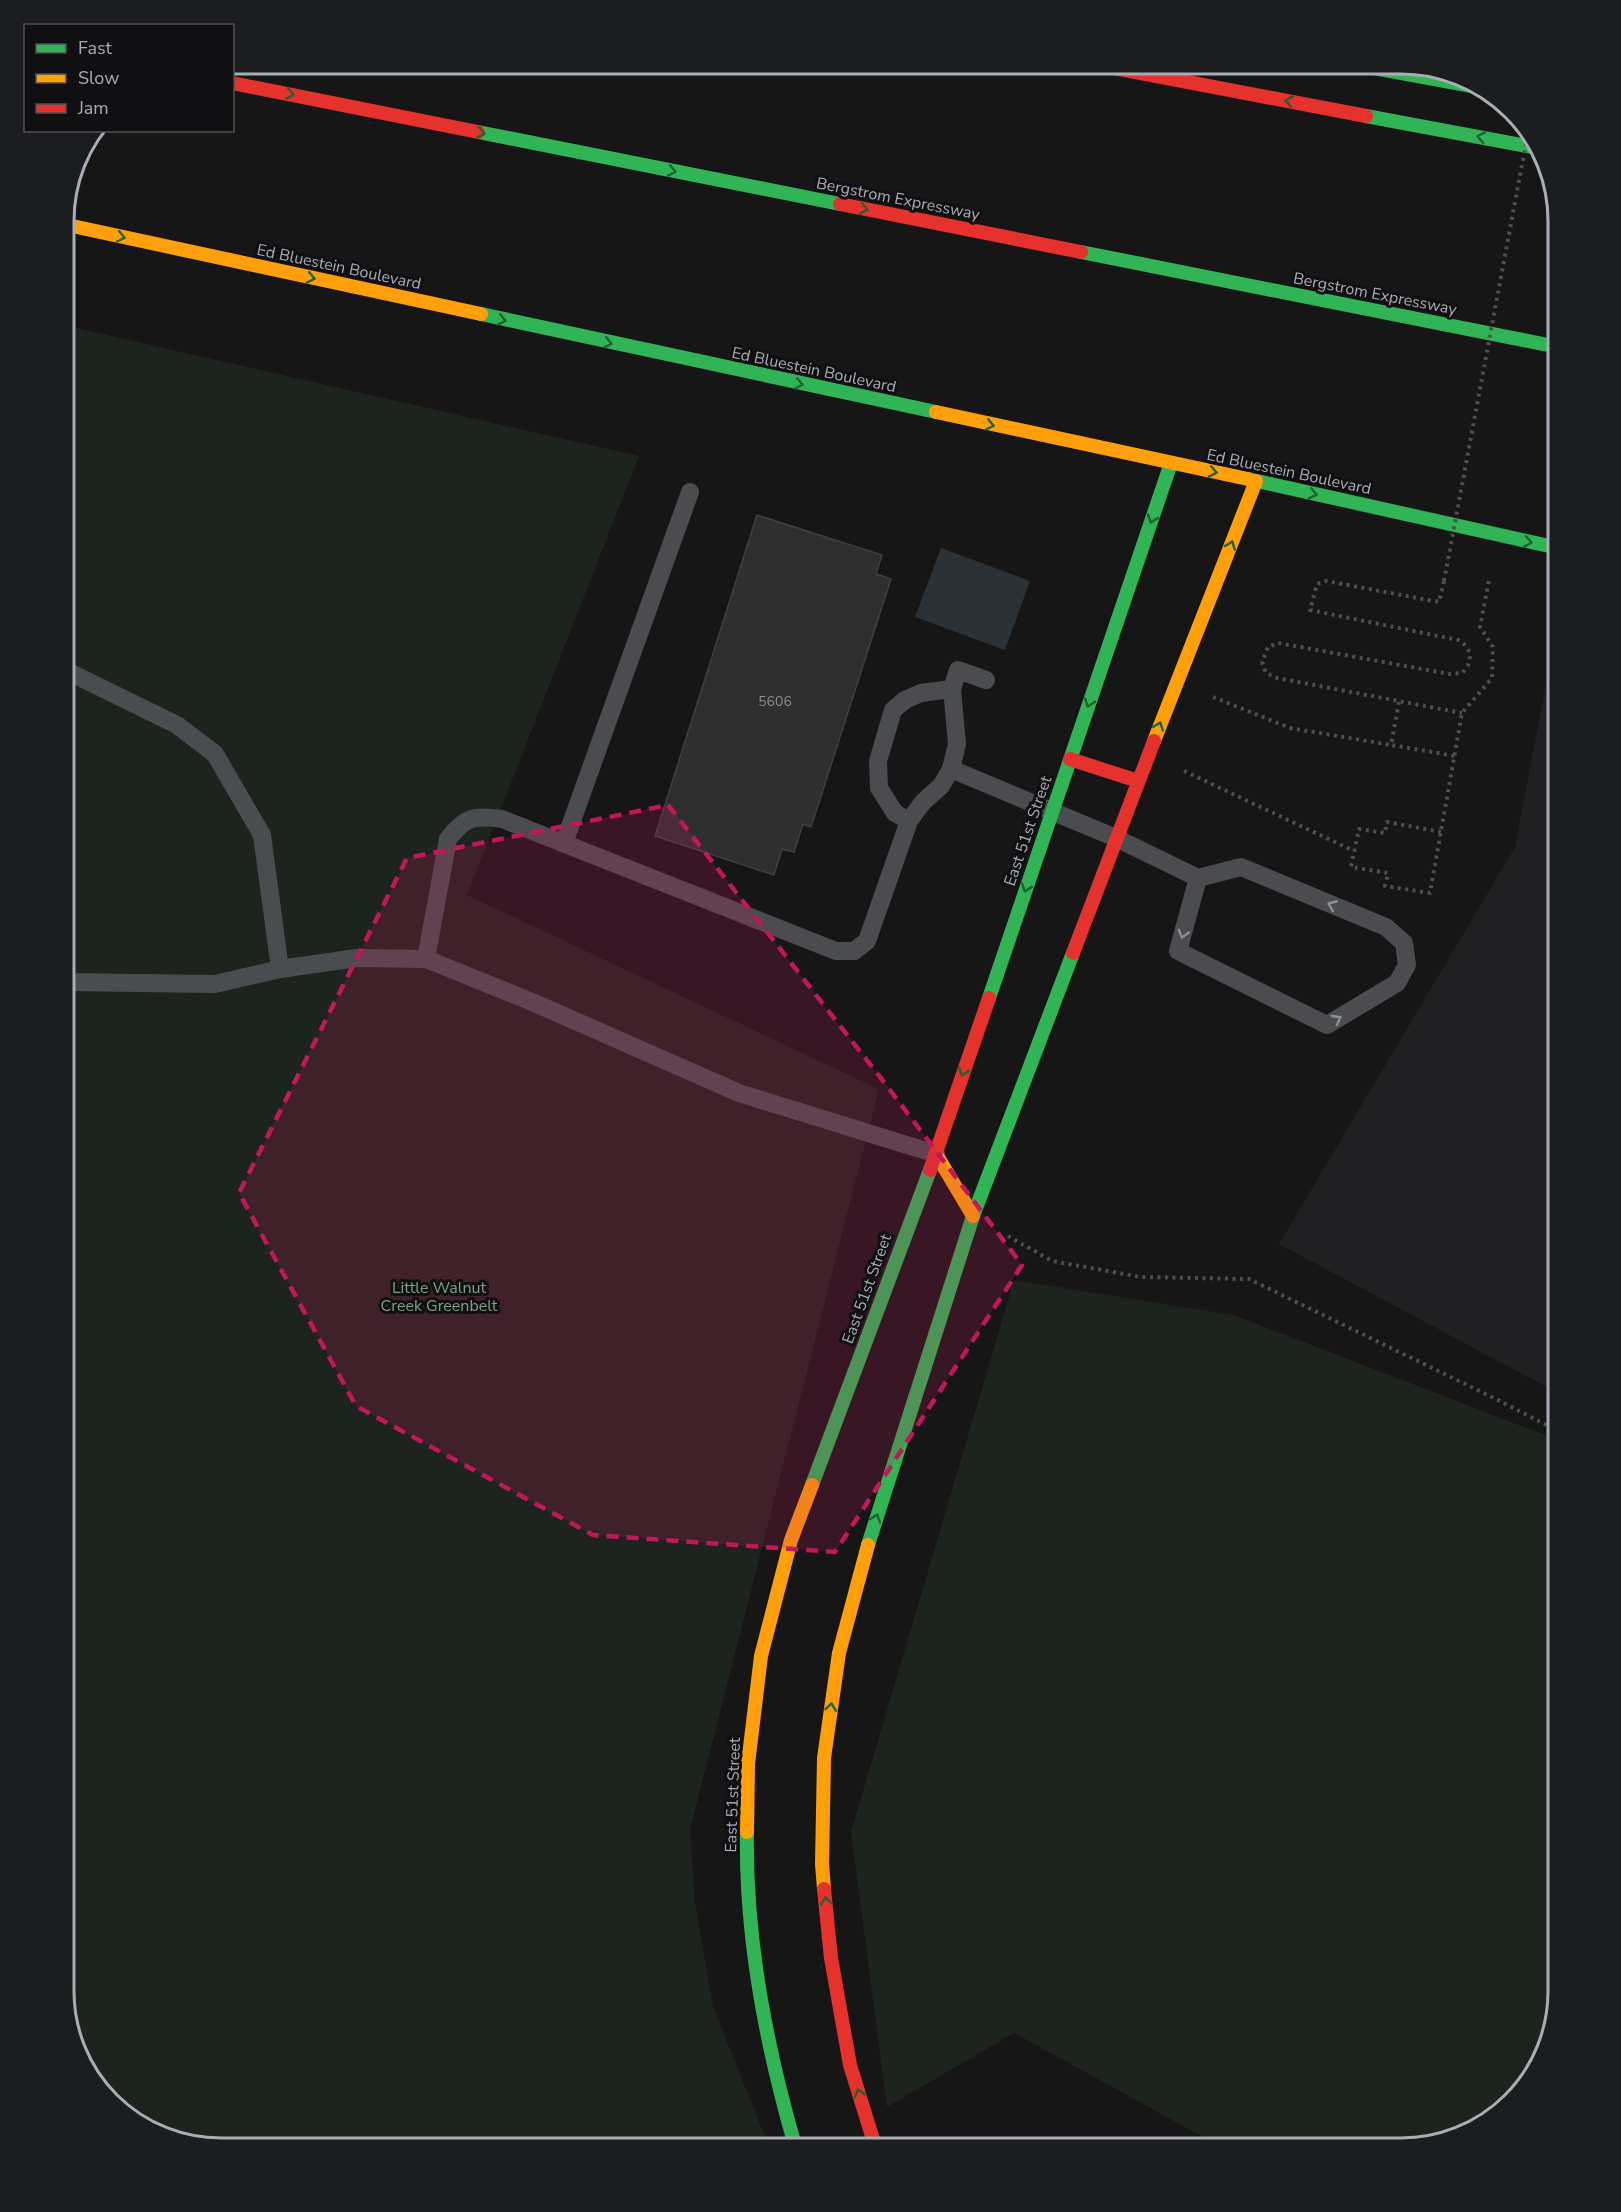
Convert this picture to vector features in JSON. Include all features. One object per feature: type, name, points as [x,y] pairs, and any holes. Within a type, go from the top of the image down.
[{"type":"main road","points":[[1146,74],[1527,146]]},
{"type":"main road","points":[[1407,74],[1448,82]]},
{"type":"main road","name":"Bergstrom Expressway","points":[[234,83],[1548,346]]},
{"type":"main road","name":"Ed Bluestein Boulevard","points":[[74,226],[1548,546]]},
{"type":"main road","name":"East 51st Street","points":[[793,2138],[777,2083],[757,1981],[746,1876],[747,1764],[761,1656],[792,1540],[936,1154],[1171,463]]},
{"type":"main road","points":[[873,2138],[850,2065],[831,1958],[822,1864],[824,1758],[839,1653],[868,1545],[973,1215],[1138,780],[1256,481]]},
{"type":"main road","points":[[1070,759],[1138,780]]},
{"type":"main road","points":[[936,1154],[973,1215]]},
{"type":"lane","points":[[564,843],[690,492]]},
{"type":"lane","points":[[426,959],[448,839],[460,824],[479,816],[502,819],[836,951],[854,951],[867,941],[909,820],[923,802],[941,786],[951,769],[957,744],[952,689],[958,670],[986,680]]},
{"type":"lane","points":[[74,674],[177,725],[215,754],[262,834],[280,969]]},
{"type":"lane","points":[[909,820],[895,813],[879,788],[878,761],[893,710],[905,700],[921,693],[952,689]]},
{"type":"lane","points":[[951,769],[1116,838],[1198,878],[1241,867],[1386,927],[1404,943],[1407,965],[1396,983],[1327,1024],[1178,951],[1198,878]]},
{"type":"lane","points":[[74,982],[215,984],[280,969],[357,958],[426,959],[530,1001],[739,1093],[936,1154]]},
{"type":"path","points":[[1462,713],[1271,676],[1263,668],[1262,657],[1268,647],[1273,644],[1284,644],[1450,674],[1462,672],[1469,664],[1470,652],[1467,646],[1458,640],[1310,610],[1317,584],[1326,581],[1439,602],[1526,144]]},
{"type":"path","points":[[1441,831],[1387,822],[1385,833],[1359,829],[1351,867],[1388,873],[1385,886],[1430,894],[1462,713],[1492,678],[1493,647],[1480,627],[1489,580]]},
{"type":"path","points":[[1208,695],[1290,728],[1455,756]]},
{"type":"path","points":[[1391,745],[1399,702]]},
{"type":"path","points":[[1184,771],[1354,850]]},
{"type":"path","points":[[973,1215],[1052,1261],[1141,1277],[1249,1279],[1548,1426]]},
{"type":"highlighted area","points":[[668,805],[887,1086],[1022,1265],[835,1552],[593,1535],[356,1406],[239,1193],[407,858]]},
{"type":"shaded area","points":[[941,548],[1030,581],[1005,650],[915,617]]},
{"type":"shaded area","points":[[1548,673],[1548,1388],[1279,1244],[1515,847]]},
{"type":"green space","name":"Little Walnut Creek Greenbelt","points":[[74,328],[639,456],[467,895],[879,1089],[690,1830],[695,1902],[713,2007],[766,2138],[211,2138],[192,2136],[156,2123],[139,2114],[124,2102],[104,2081],[85,2048],[75,2010],[74,1991]]},
{"type":"green space","points":[[1014,1280],[1234,1315],[1548,1436],[1548,1991],[1546,2010],[1536,2048],[1528,2065],[1504,2095],[1474,2119],[1457,2127],[1419,2137],[1205,2138],[1014,2033],[887,2107],[851,1832]]},
{"type":"building","points":[[757,515],[882,555],[876,574],[891,579],[811,827],[803,824],[794,852],[782,849],[774,875],[655,836]]},
{"type":"traffic: fast","points":[[1407,74],[1448,82]]},
{"type":"traffic: fast","points":[[1366,116],[1527,146]]},
{"type":"traffic: fast","points":[[478,132],[840,204]]},
{"type":"traffic: fast","points":[[1081,252],[1548,345]]},
{"type":"traffic: fast","points":[[481,314],[936,412]]},
{"type":"traffic: fast","points":[[989,998],[1171,463]]},
{"type":"traffic: fast","points":[[1248,479],[1548,546]]},
{"type":"traffic: fast","points":[[868,1545],[973,1216],[1073,953]]},
{"type":"traffic: fast","points":[[812,1485],[930,1170]]},
{"type":"traffic: fast","points":[[747,1832],[747,1872],[754,1952],[775,2071],[793,2138]]},
{"type":"traffic: slow","points":[[74,226],[481,314]]},
{"type":"traffic: slow","points":[[936,412],[1248,479]]},
{"type":"traffic: slow","points":[[1154,741],[1256,481]]},
{"type":"traffic: slow","points":[[936,1154],[973,1216]]},
{"type":"traffic: slow","points":[[747,1832],[748,1764],[761,1656],[791,1540],[812,1485]]},
{"type":"traffic: slow","points":[[824,1889],[822,1864],[824,1758],[839,1653],[868,1545]]},
{"type":"traffic: jam","points":[[1146,74],[1366,116]]},
{"type":"traffic: jam","points":[[234,83],[478,132]]},
{"type":"traffic: jam","points":[[840,204],[1081,252]]},
{"type":"traffic: jam","points":[[1073,953],[1154,741]]},
{"type":"traffic: jam","points":[[1070,759],[1138,781]]},
{"type":"traffic: jam","points":[[930,1170],[989,998]]},
{"type":"traffic: jam","points":[[824,1889],[831,1958],[850,2065],[873,2138]]}]
